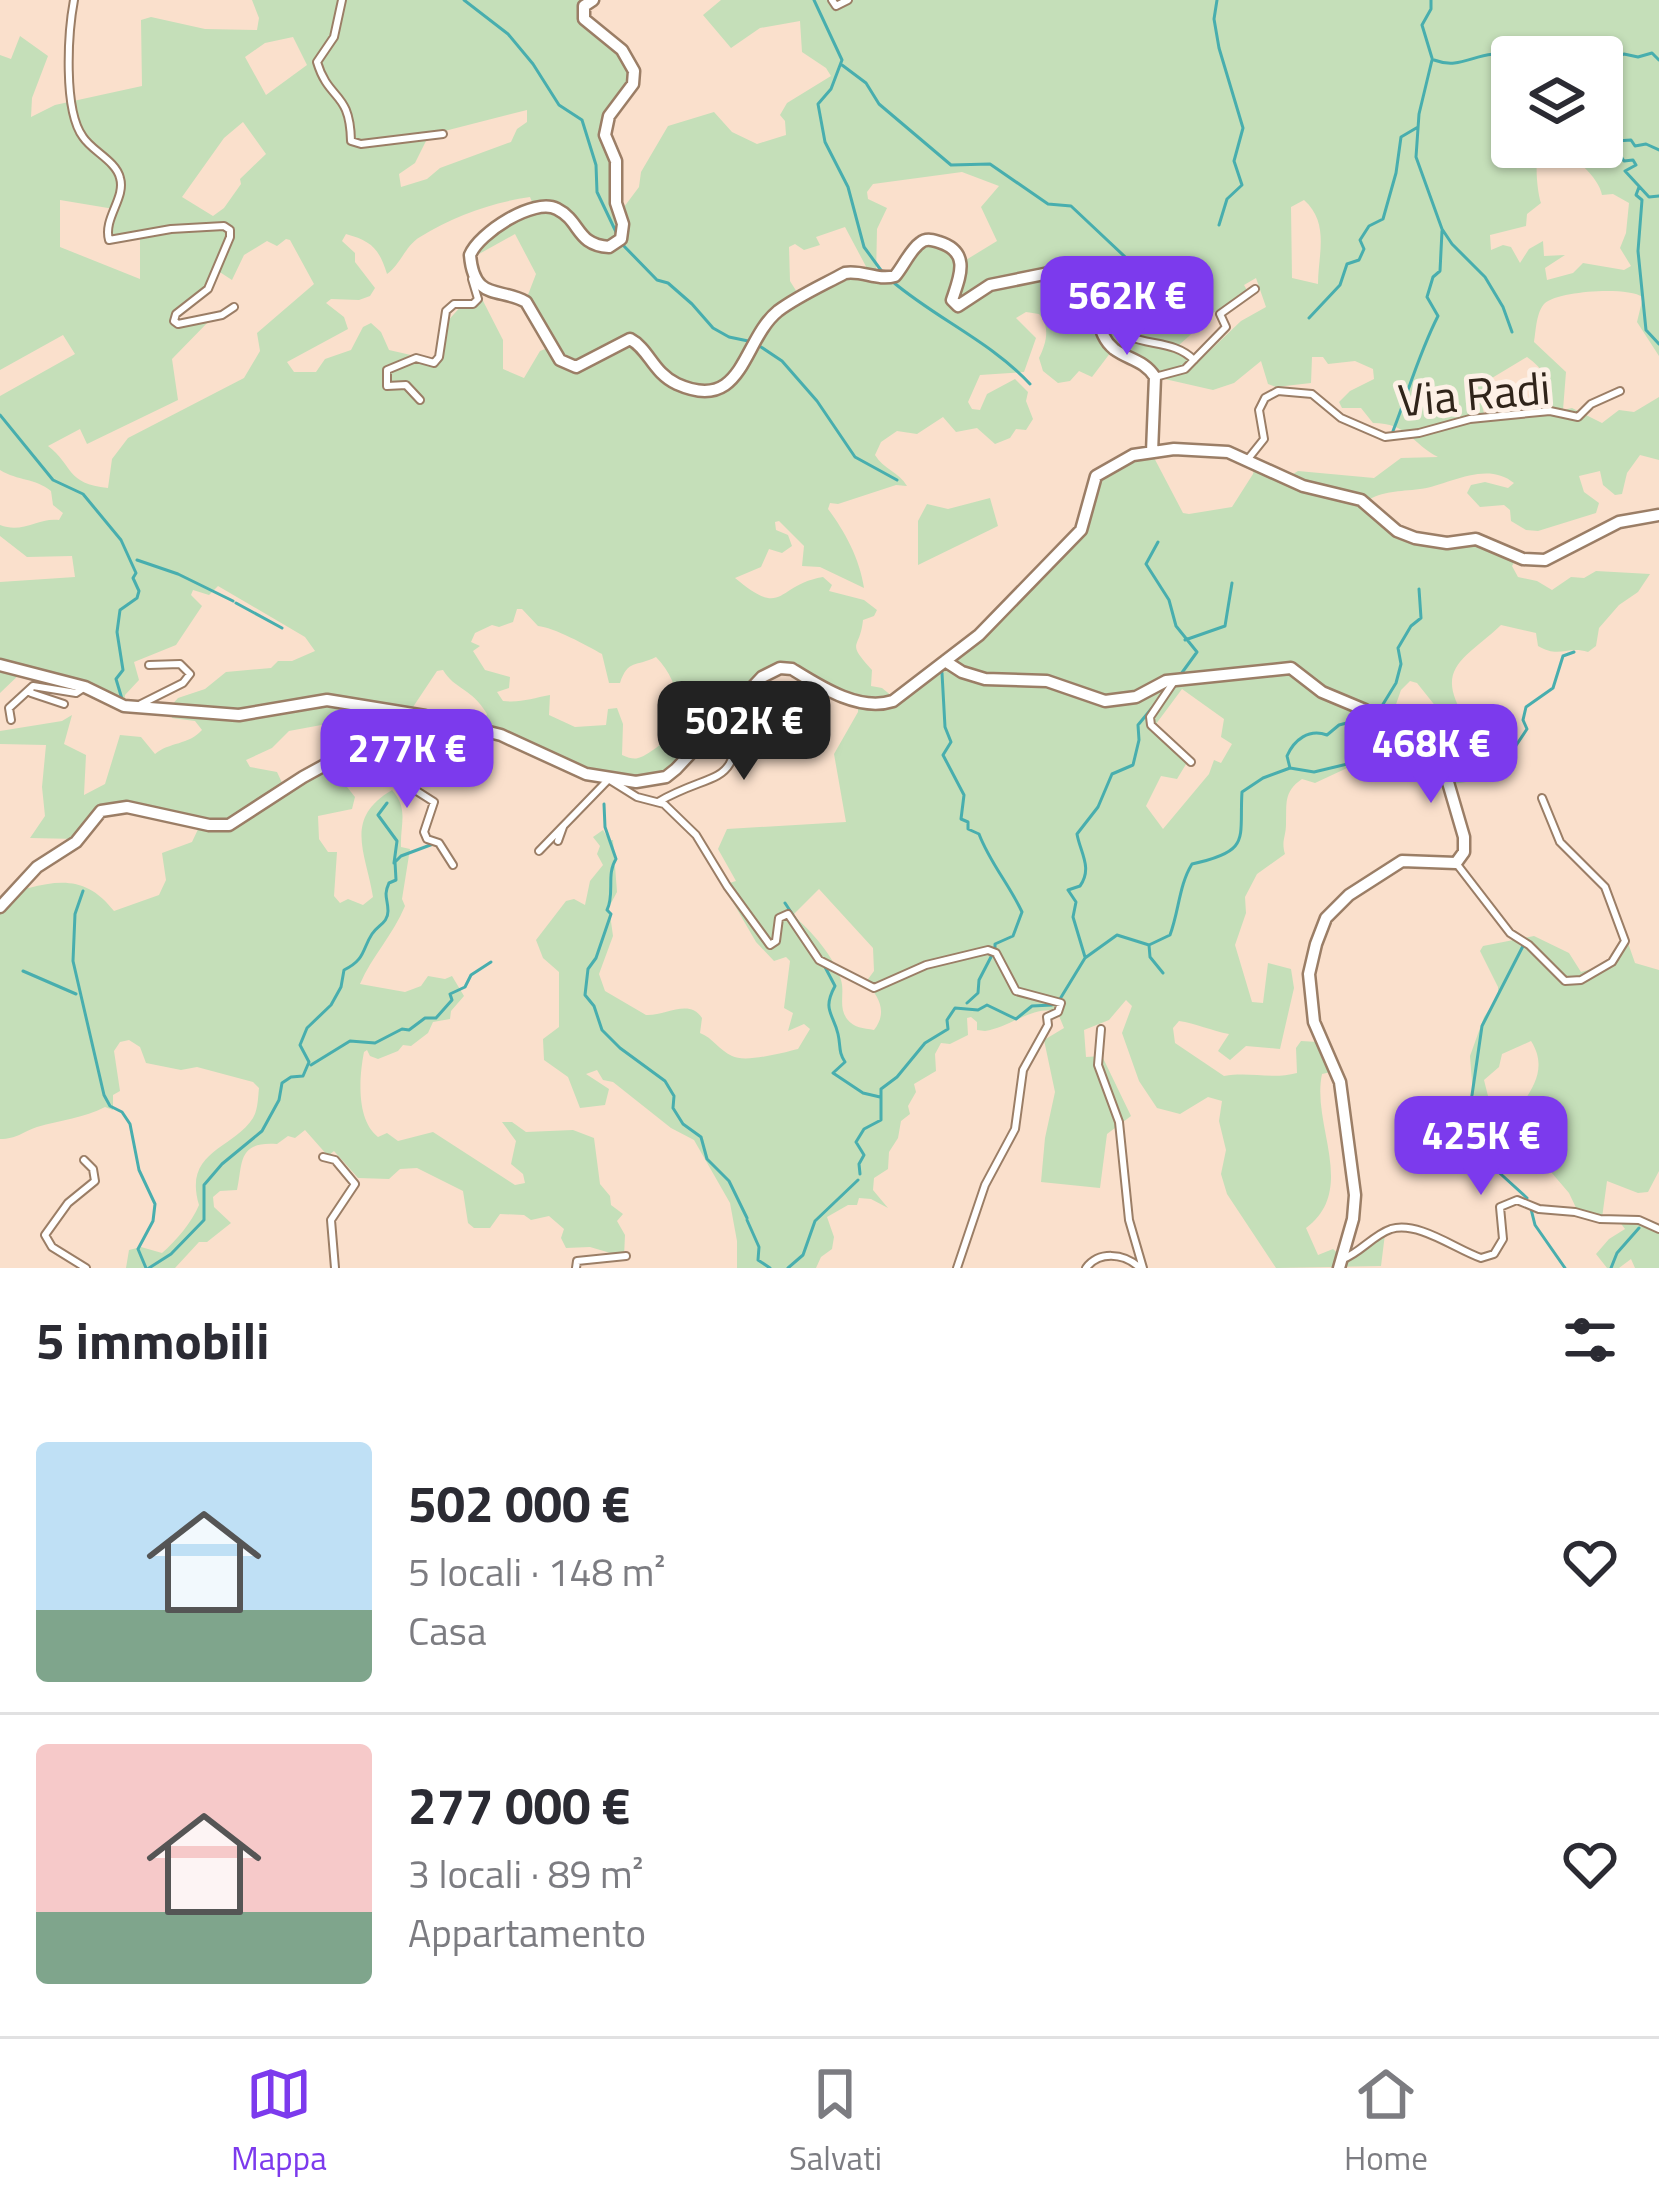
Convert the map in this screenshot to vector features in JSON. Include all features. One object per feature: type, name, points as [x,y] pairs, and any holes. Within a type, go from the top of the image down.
[{"type":"street","points":[[74,0],[73,117],[82,137],[119,173],[122,183],[108,222],[110,240],[224,226],[230,237],[208,289],[176,314],[174,321],[222,315],[234,307]]},
{"type":"street","points":[[342,0],[334,37],[317,62],[329,88],[351,113],[352,141],[361,144],[443,134]]},
{"type":"street","points":[[420,400],[406,385],[387,386],[387,370],[416,358],[434,363],[439,357],[446,311],[454,304],[473,304],[478,298],[470,255],[488,229],[538,208],[552,207],[592,244],[609,247],[621,239],[616,161],[605,135],[609,116],[633,84],[634,71],[622,50],[582,15],[592,0]]},
{"type":"street","points":[[832,0],[836,6],[848,0]]},
{"type":"street","points":[[475,275],[501,298],[522,298],[569,367],[630,339],[639,344],[650,365],[676,383],[708,392],[718,391],[747,358],[774,314],[844,274],[895,276],[920,242],[946,244],[961,259],[963,268],[952,300],[958,306],[990,285],[1059,271],[1086,289],[1116,333],[1184,350],[1195,360]]},
{"type":"street","points":[[1155,377],[1195,360],[1226,327],[1220,314],[1255,289]]},
{"type":"street","points":[[1099,313],[1105,338],[1114,349],[1141,361],[1155,377],[1152,452]]},
{"type":"street","name":"Via Radi","points":[[1248,459],[1264,439],[1258,410],[1265,398],[1278,392],[1312,394],[1341,418],[1398,437],[1470,419],[1550,411],[1578,417],[1591,404],[1620,391]]},
{"type":"street","points":[[0,665],[85,687],[124,706],[239,715],[319,700],[416,715],[501,735],[586,774],[636,782],[666,777],[762,676],[786,668],[862,704],[893,701],[979,635],[1082,530],[1096,476],[1133,455],[1228,452],[1303,486],[1361,500],[1397,531],[1436,542],[1476,539],[1533,561],[1545,560],[1619,522],[1659,515]]},
{"type":"street","points":[[945,661],[985,679],[1047,681],[1105,701],[1136,697],[1175,680],[1291,668],[1322,692],[1365,710],[1445,772],[1464,838],[1464,852],[1456,863]]},
{"type":"street","points":[[141,704],[183,683],[190,674],[180,664],[149,665]]},
{"type":"street","points":[[1175,680],[1150,716],[1151,725],[1191,762]]},
{"type":"street","points":[[11,720],[5,708],[30,689],[76,693],[85,687]]},
{"type":"street","points":[[30,689],[64,704]]},
{"type":"street","points":[[658,802],[692,784],[718,778],[730,767],[738,731],[736,704]]},
{"type":"street","points":[[0,907],[37,867],[76,842],[101,811],[127,807],[209,826],[229,825],[303,777],[416,715]]},
{"type":"street","points":[[364,744],[401,781],[430,796],[434,802],[424,832],[439,843],[453,865]]},
{"type":"street","points":[[606,779],[637,797],[658,802],[707,848],[727,886],[770,945],[776,941],[779,918],[788,914],[820,961],[874,988],[926,965],[988,950],[996,952],[1016,992],[1061,1003],[1058,1012],[1048,1017],[1026,1062],[1015,1129],[985,1185],[957,1268]]},
{"type":"street","points":[[539,851],[606,779]]},
{"type":"street","points":[[1456,863],[1510,933],[1529,945],[1558,977],[1581,980],[1612,962],[1625,941],[1605,887],[1560,842],[1542,798]]},
{"type":"street","points":[[558,842],[567,818]]},
{"type":"street","points":[[1341,1264],[1355,1195],[1340,1082],[1314,1022],[1310,974],[1316,944],[1326,918],[1349,895],[1402,861],[1456,863]]},
{"type":"street","points":[[1101,1029],[1098,1065],[1119,1122],[1129,1220],[1142,1268]]},
{"type":"street","points":[[323,1157],[335,1160],[356,1184],[333,1214],[335,1268]]},
{"type":"street","points":[[84,1160],[93,1168],[95,1181],[68,1203],[45,1234],[52,1247],[86,1268]]},
{"type":"street","points":[[1341,1264],[1386,1231],[1404,1228],[1481,1258],[1488,1256],[1503,1239],[1500,1207],[1516,1200],[1600,1220],[1639,1220],[1659,1229]]},
{"type":"street","points":[[1086,1268],[1093,1260],[1123,1255],[1142,1268]]},
{"type":"street","points":[[576,1268],[577,1261],[626,1256]]},
{"type":"green space","points":[[252,0],[587,0],[578,15],[628,63],[630,80],[605,118],[618,215],[639,187],[641,172],[668,126],[714,112],[732,132],[757,144],[786,135],[780,115],[787,103],[831,76],[802,52],[800,21],[760,28],[731,48],[703,15],[721,0],[1659,0],[1659,356],[1637,322],[1643,297],[1622,292],[1578,293],[1545,303],[1534,342],[1566,372],[1563,410],[1572,408],[1602,423],[1619,410],[1634,412],[1659,397],[1659,460],[1640,455],[1627,473],[1622,494],[1615,495],[1603,485],[1600,471],[1579,476],[1584,492],[1599,503],[1596,513],[1538,531],[1511,521],[1504,505],[1480,507],[1467,493],[1471,485],[1485,482],[1508,488],[1514,483],[1492,474],[1385,493],[1365,502],[1402,533],[1474,541],[1518,556],[1512,566],[1518,577],[1552,590],[1571,577],[1584,578],[1596,571],[1650,574],[1638,592],[1599,628],[1596,646],[1588,652],[1546,650],[1538,646],[1536,633],[1501,625],[1464,657],[1452,678],[1458,705],[1469,724],[1476,719],[1509,749],[1505,756],[1476,756],[1466,782],[1447,785],[1443,772],[1428,776],[1360,762],[1315,783],[1302,779],[1296,784],[1287,799],[1285,854],[1257,874],[1245,897],[1246,913],[1235,945],[1252,1002],[1263,1003],[1268,963],[1291,969],[1294,988],[1280,1049],[1246,1046],[1230,1060],[1218,1051],[1229,1034],[1179,1021],[1173,1028],[1175,1043],[1224,1076],[1297,1073],[1296,1048],[1301,1041],[1318,1042],[1335,1071],[1322,1074],[1320,1094],[1331,1176],[1321,1212],[1306,1228],[1318,1255],[1333,1249],[1342,1257],[1385,1234],[1381,1266],[1276,1268],[1227,1194],[1221,1174],[1226,1150],[1219,1121],[1222,1101],[1208,1097],[1180,1114],[1157,1108],[1139,1081],[1122,1033],[1132,1006],[1126,1000],[1109,1020],[1084,1030],[1086,1057],[1102,1056],[1131,1116],[1107,1134],[1100,1188],[1041,1182],[1055,1092],[1044,1040],[1064,1028],[1057,1011],[1039,1011],[985,1031],[977,1030],[971,1017],[967,1018],[968,1035],[941,1043],[935,1054],[936,1071],[914,1084],[910,1114],[901,1121],[888,1169],[874,1178],[873,1190],[888,1208],[859,1198],[857,1205],[827,1217],[834,1237],[832,1249],[816,1268],[737,1268],[730,1203],[694,1140],[671,1128],[613,1082],[603,1080],[597,1070],[586,1074],[609,1089],[605,1105],[580,1108],[568,1077],[544,1060],[543,1039],[559,1027],[559,972],[543,958],[536,940],[566,901],[574,899],[585,905],[590,881],[603,865],[593,837],[603,830],[613,840],[617,892],[609,907],[613,936],[599,974],[605,991],[646,1015],[684,1009],[697,1012],[702,1018],[700,1033],[738,1058],[798,1049],[810,1029],[804,1024],[788,1031],[793,1013],[784,1008],[790,961],[786,957],[774,961],[756,942],[723,885],[736,881],[718,849],[727,829],[846,822],[834,754],[858,712],[858,703],[791,669],[767,675],[680,766],[647,781],[619,783],[482,732],[487,714],[481,705],[443,670],[437,671],[409,713],[370,744],[394,760],[378,761],[370,770],[347,774],[347,787],[355,797],[352,809],[318,816],[319,839],[328,852],[337,852],[334,896],[340,903],[348,899],[363,905],[373,897],[361,838],[363,825],[367,813],[392,790],[402,810],[401,847],[410,849],[402,899],[405,906],[360,984],[405,992],[421,986],[428,976],[452,976],[464,996],[450,1019],[433,1022],[428,1033],[411,1046],[403,1045],[378,1059],[364,1052],[361,1098],[371,1129],[378,1137],[387,1133],[398,1141],[433,1132],[515,1185],[525,1183],[523,1174],[511,1164],[516,1141],[502,1122],[512,1122],[526,1132],[573,1130],[594,1138],[600,1184],[611,1205],[623,1214],[617,1221],[625,1235],[624,1257],[590,1247],[566,1248],[561,1238],[564,1229],[549,1216],[531,1220],[500,1214],[490,1228],[474,1228],[468,1223],[463,1191],[417,1168],[400,1169],[389,1179],[358,1178],[334,1151],[328,1156],[305,1130],[295,1138],[288,1136],[277,1144],[248,1150],[237,1190],[220,1191],[213,1197],[214,1207],[231,1223],[207,1242],[199,1242],[175,1268],[126,1268],[129,1250],[141,1247],[162,1253],[188,1224],[199,1205],[198,1173],[212,1153],[253,1118],[259,1088],[253,1082],[197,1067],[181,1070],[146,1063],[140,1047],[129,1040],[120,1042],[114,1051],[120,1091],[113,1095],[113,1110],[105,1107],[0,1139],[0,896],[7,901],[21,885],[76,884],[96,893],[114,911],[159,895],[166,880],[162,853],[192,842],[201,823],[105,811],[77,839],[30,838],[45,816],[46,745],[0,744],[0,731],[62,721],[72,715],[64,744],[86,755],[84,795],[105,784],[120,735],[141,737],[155,754],[202,730],[195,721],[172,718],[170,707],[178,698],[205,689],[226,672],[271,668],[278,661],[292,661],[315,651],[305,637],[218,586],[209,595],[193,590],[191,595],[202,606],[176,645],[134,662],[139,680],[125,695],[124,707],[24,670],[0,693],[0,582],[75,577],[72,556],[27,557],[0,536],[0,525],[16,528],[59,520],[63,513],[53,505],[51,491],[0,470],[0,396],[75,354],[63,335],[0,370],[0,55],[11,59],[20,36],[48,56],[32,98],[31,117],[55,105],[142,86],[141,20],[151,17],[205,29],[257,30],[259,18]],"holes":[[[293,37],[307,65],[266,95],[245,57],[265,43]],[[527,110],[527,122],[511,142],[401,187],[399,174],[415,163],[429,135]],[[243,122],[266,154],[240,179],[224,208],[213,216],[182,197],[224,138]],[[962,172],[999,186],[981,207],[997,241],[961,263],[938,243],[916,247],[885,279],[876,277],[877,229],[887,208],[868,199],[873,184]],[[530,197],[534,207],[472,245],[470,259],[515,234],[536,274],[526,300],[550,347],[540,351],[524,378],[503,369],[503,340],[481,297],[477,304],[463,304],[444,325],[437,361],[389,350],[371,323],[363,327],[351,350],[325,359],[316,372],[294,372],[287,362],[348,329],[344,317],[326,303],[359,300],[375,288],[355,262],[355,253],[342,241],[346,234],[373,247],[387,274],[420,237],[487,207]],[[60,200],[114,209],[111,237],[140,234],[140,279],[60,247]],[[1304,200],[1320,229],[1318,284],[1292,278],[1291,207]],[[845,227],[870,274],[851,271],[800,297],[790,281],[789,247],[795,244],[804,250],[820,245],[816,237]],[[290,240],[314,284],[257,333],[260,351],[244,378],[128,438],[112,459],[108,488],[77,478],[48,446],[80,429],[87,444],[178,400],[172,359],[211,319],[175,328],[170,320],[206,287],[215,269],[232,280],[244,255],[267,241],[277,246]],[[1256,278],[1266,307],[1241,321],[1199,361],[1179,345],[1197,329],[1194,323],[1204,313],[1208,316],[1248,292],[1244,285]],[[1026,312],[1043,319],[1046,336],[1039,358],[1043,371],[1058,383],[1070,381],[1079,371],[1092,377],[1114,348],[1156,377],[1213,390],[1234,383],[1261,361],[1268,384],[1276,387],[1311,383],[1312,357],[1323,357],[1328,364],[1355,361],[1373,369],[1374,379],[1350,391],[1339,402],[1342,408],[1361,408],[1373,423],[1402,430],[1438,457],[1401,458],[1374,478],[1298,471],[1285,479],[1255,464],[1232,507],[1189,514],[1183,513],[1150,450],[1096,477],[1077,536],[961,649],[898,701],[871,686],[872,670],[856,649],[863,620],[877,610],[864,600],[829,591],[832,585],[823,577],[772,598],[735,578],[761,567],[769,549],[782,553],[792,546],[788,535],[776,530],[779,521],[804,546],[802,566],[820,567],[864,588],[850,546],[828,509],[830,503],[907,486],[875,455],[881,442],[897,431],[917,434],[943,417],[956,432],[977,428],[995,444],[1010,438],[1016,429],[1026,430],[1033,419],[1026,401],[1028,392],[1015,379],[987,394],[980,410],[972,409],[968,402],[980,375],[1024,372],[1036,338],[1016,318]],[[1527,357],[1548,382],[1550,415],[1486,421],[1479,394],[1487,381]],[[517,609],[522,609],[538,626],[602,654],[609,683],[620,683],[630,667],[656,657],[676,694],[678,707],[671,732],[650,752],[630,758],[622,755],[623,724],[617,708],[608,709],[606,725],[575,727],[549,715],[550,695],[503,701],[497,692],[509,688],[510,677],[485,670],[473,651],[480,646],[471,642],[475,633],[513,622]],[[1410,681],[1417,683],[1465,743],[1463,751],[1458,755],[1443,751],[1429,762],[1376,717],[1394,710],[1401,690]],[[1182,689],[1224,719],[1221,737],[1232,744],[1221,763],[1214,760],[1209,774],[1163,829],[1146,806],[1161,776],[1177,779],[1191,756],[1156,724]],[[332,723],[357,747],[284,787],[277,772],[250,767],[246,760],[272,748],[289,731]],[[819,889],[873,948],[874,971],[866,982],[880,1005],[874,1030],[847,1019],[838,971],[793,915]]]},
{"type":"green space","points":[[990,498],[998,526],[918,565],[918,521],[927,504],[948,509]]},
{"type":"green space","points":[[1534,936],[1569,953],[1581,972],[1605,965],[1620,943],[1628,943],[1635,963],[1659,970],[1659,1171],[1648,1192],[1607,1181],[1602,1218],[1578,1212],[1569,1193],[1508,1122],[1538,1074],[1531,1041],[1502,1054],[1499,1067],[1484,1080],[1488,1096],[1484,1101],[1473,1095],[1470,1056],[1484,1017],[1498,997],[1498,987],[1480,951],[1483,946]]},
{"type":"green space","points":[[1619,1221],[1639,1222],[1659,1231],[1659,1268],[1635,1268],[1631,1259],[1619,1268],[1607,1268],[1596,1254],[1625,1229]]},
{"type":"waterway","points":[[464,0],[508,34],[559,105],[582,120],[596,165],[597,192],[617,234]]},
{"type":"waterway","points":[[814,0],[842,60],[831,89],[818,104],[825,142],[848,187],[864,247],[883,273]]},
{"type":"waterway","points":[[1217,0],[1214,19],[1219,48],[1243,128],[1234,161],[1242,185],[1227,199],[1219,225]]},
{"type":"waterway","points":[[1431,0],[1422,25],[1432,58]]},
{"type":"waterway","points":[[1623,55],[1652,53],[1659,60]]},
{"type":"waterway","points":[[1434,60],[1455,63],[1491,54]]},
{"type":"waterway","points":[[1432,60],[1419,114],[1416,157],[1442,229],[1485,277],[1512,332]]},
{"type":"waterway","points":[[842,65],[866,83],[879,104],[951,165],[990,164],[1048,204],[1071,206],[1139,270],[1168,289]]},
{"type":"waterway","points":[[1309,318],[1340,285],[1347,264],[1359,260],[1364,249],[1360,240],[1369,226],[1383,219],[1401,137],[1418,127]]},
{"type":"waterway","points":[[1623,141],[1659,150]]},
{"type":"waterway","points":[[1623,160],[1633,160],[1636,165],[1625,171],[1649,197],[1659,196]]},
{"type":"waterway","points":[[1639,187],[1638,251],[1646,330],[1659,344]]},
{"type":"waterway","points":[[1393,431],[1438,316],[1427,297],[1440,271],[1442,231]]},
{"type":"waterway","points":[[621,243],[713,328],[753,342]]},
{"type":"waterway","points":[[893,282],[1030,384]]},
{"type":"waterway","points":[[761,347],[782,361],[817,401],[855,457],[897,480]]},
{"type":"waterway","points":[[0,415],[53,480],[83,494],[121,540],[136,573],[137,598],[120,610],[117,632],[123,670],[116,679],[122,699]]},
{"type":"waterway","points":[[1158,542],[1146,564],[1169,600],[1176,626],[1197,652],[1181,674]]},
{"type":"waterway","points":[[137,560],[233,601]]},
{"type":"waterway","points":[[1185,640],[1225,626],[1232,583]]},
{"type":"waterway","points":[[1377,714],[1396,683],[1401,664],[1398,648],[1421,618],[1419,589]]},
{"type":"waterway","points":[[236,603],[282,628]]},
{"type":"waterway","points":[[1449,774],[1453,776],[1469,760],[1472,749],[1495,749],[1501,744],[1515,747],[1527,729],[1526,707],[1553,688],[1563,656],[1574,652]]},
{"type":"waterway","points":[[942,673],[945,727],[951,742],[943,755],[964,795],[961,819],[979,834],[1022,912],[1013,936],[995,944],[995,950]]},
{"type":"waterway","points":[[1085,957],[1073,917],[1076,902],[1068,890],[1080,886],[1085,873],[1077,834],[1098,807],[1112,774],[1133,765],[1138,725],[1157,702]]},
{"type":"waterway","points":[[1060,999],[1085,958],[1117,935],[1149,945],[1170,935],[1192,864],[1233,848],[1241,832],[1242,792],[1290,768],[1287,756],[1298,740],[1308,734],[1327,735],[1339,725],[1366,718]]},
{"type":"waterway","points":[[1290,768],[1314,772],[1364,760],[1414,776],[1440,771]]},
{"type":"waterway","points":[[387,803],[378,815],[397,841],[394,863]]},
{"type":"waterway","points":[[604,804],[605,827],[616,859],[607,910],[611,914],[588,969],[585,995],[602,1030],[665,1081],[674,1096],[673,1108],[683,1124],[701,1137],[707,1159],[729,1181],[747,1218]]},
{"type":"waterway","points":[[149,1268],[171,1254],[204,1220],[204,1185],[262,1131],[279,1100],[282,1083],[303,1076],[309,1062],[300,1045],[307,1028],[331,1005],[344,970],[360,958],[386,918],[386,891],[396,880],[395,862],[433,844]]},
{"type":"waterway","points":[[83,891],[75,914],[73,961],[104,1095],[130,1124],[139,1170],[155,1204],[153,1221],[138,1249],[146,1268]]},
{"type":"waterway","points":[[785,903],[823,961]]},
{"type":"waterway","points":[[1149,945],[1150,957],[1163,973]]},
{"type":"waterway","points":[[1523,946],[1482,1026],[1470,1109],[1473,1134],[1493,1167],[1527,1198]]},
{"type":"waterway","points":[[967,1003],[978,993],[992,955]]},
{"type":"waterway","points":[[311,1065],[350,1041],[375,1043],[425,1018],[436,1018],[452,1000],[450,994],[465,987],[471,975],[491,962]]},
{"type":"waterway","points":[[825,967],[835,986],[829,1006],[845,1062],[833,1073],[863,1093],[880,1097]]},
{"type":"waterway","points":[[23,971],[76,994]]},
{"type":"waterway","points":[[860,1174],[864,1155],[856,1142],[864,1129],[881,1120],[881,1089],[925,1043],[948,1029],[947,1020],[955,1008],[978,1010],[987,1005],[1016,1019],[1032,1006],[1052,1005]]},
{"type":"waterway","points":[[788,1268],[803,1255],[815,1221],[858,1180]]},
{"type":"waterway","points":[[1531,1209],[1535,1225],[1565,1268]]},
{"type":"waterway","points":[[747,1220],[759,1247],[758,1260],[770,1268]]},
{"type":"waterway","points":[[1611,1268],[1617,1253],[1639,1228]]}]
